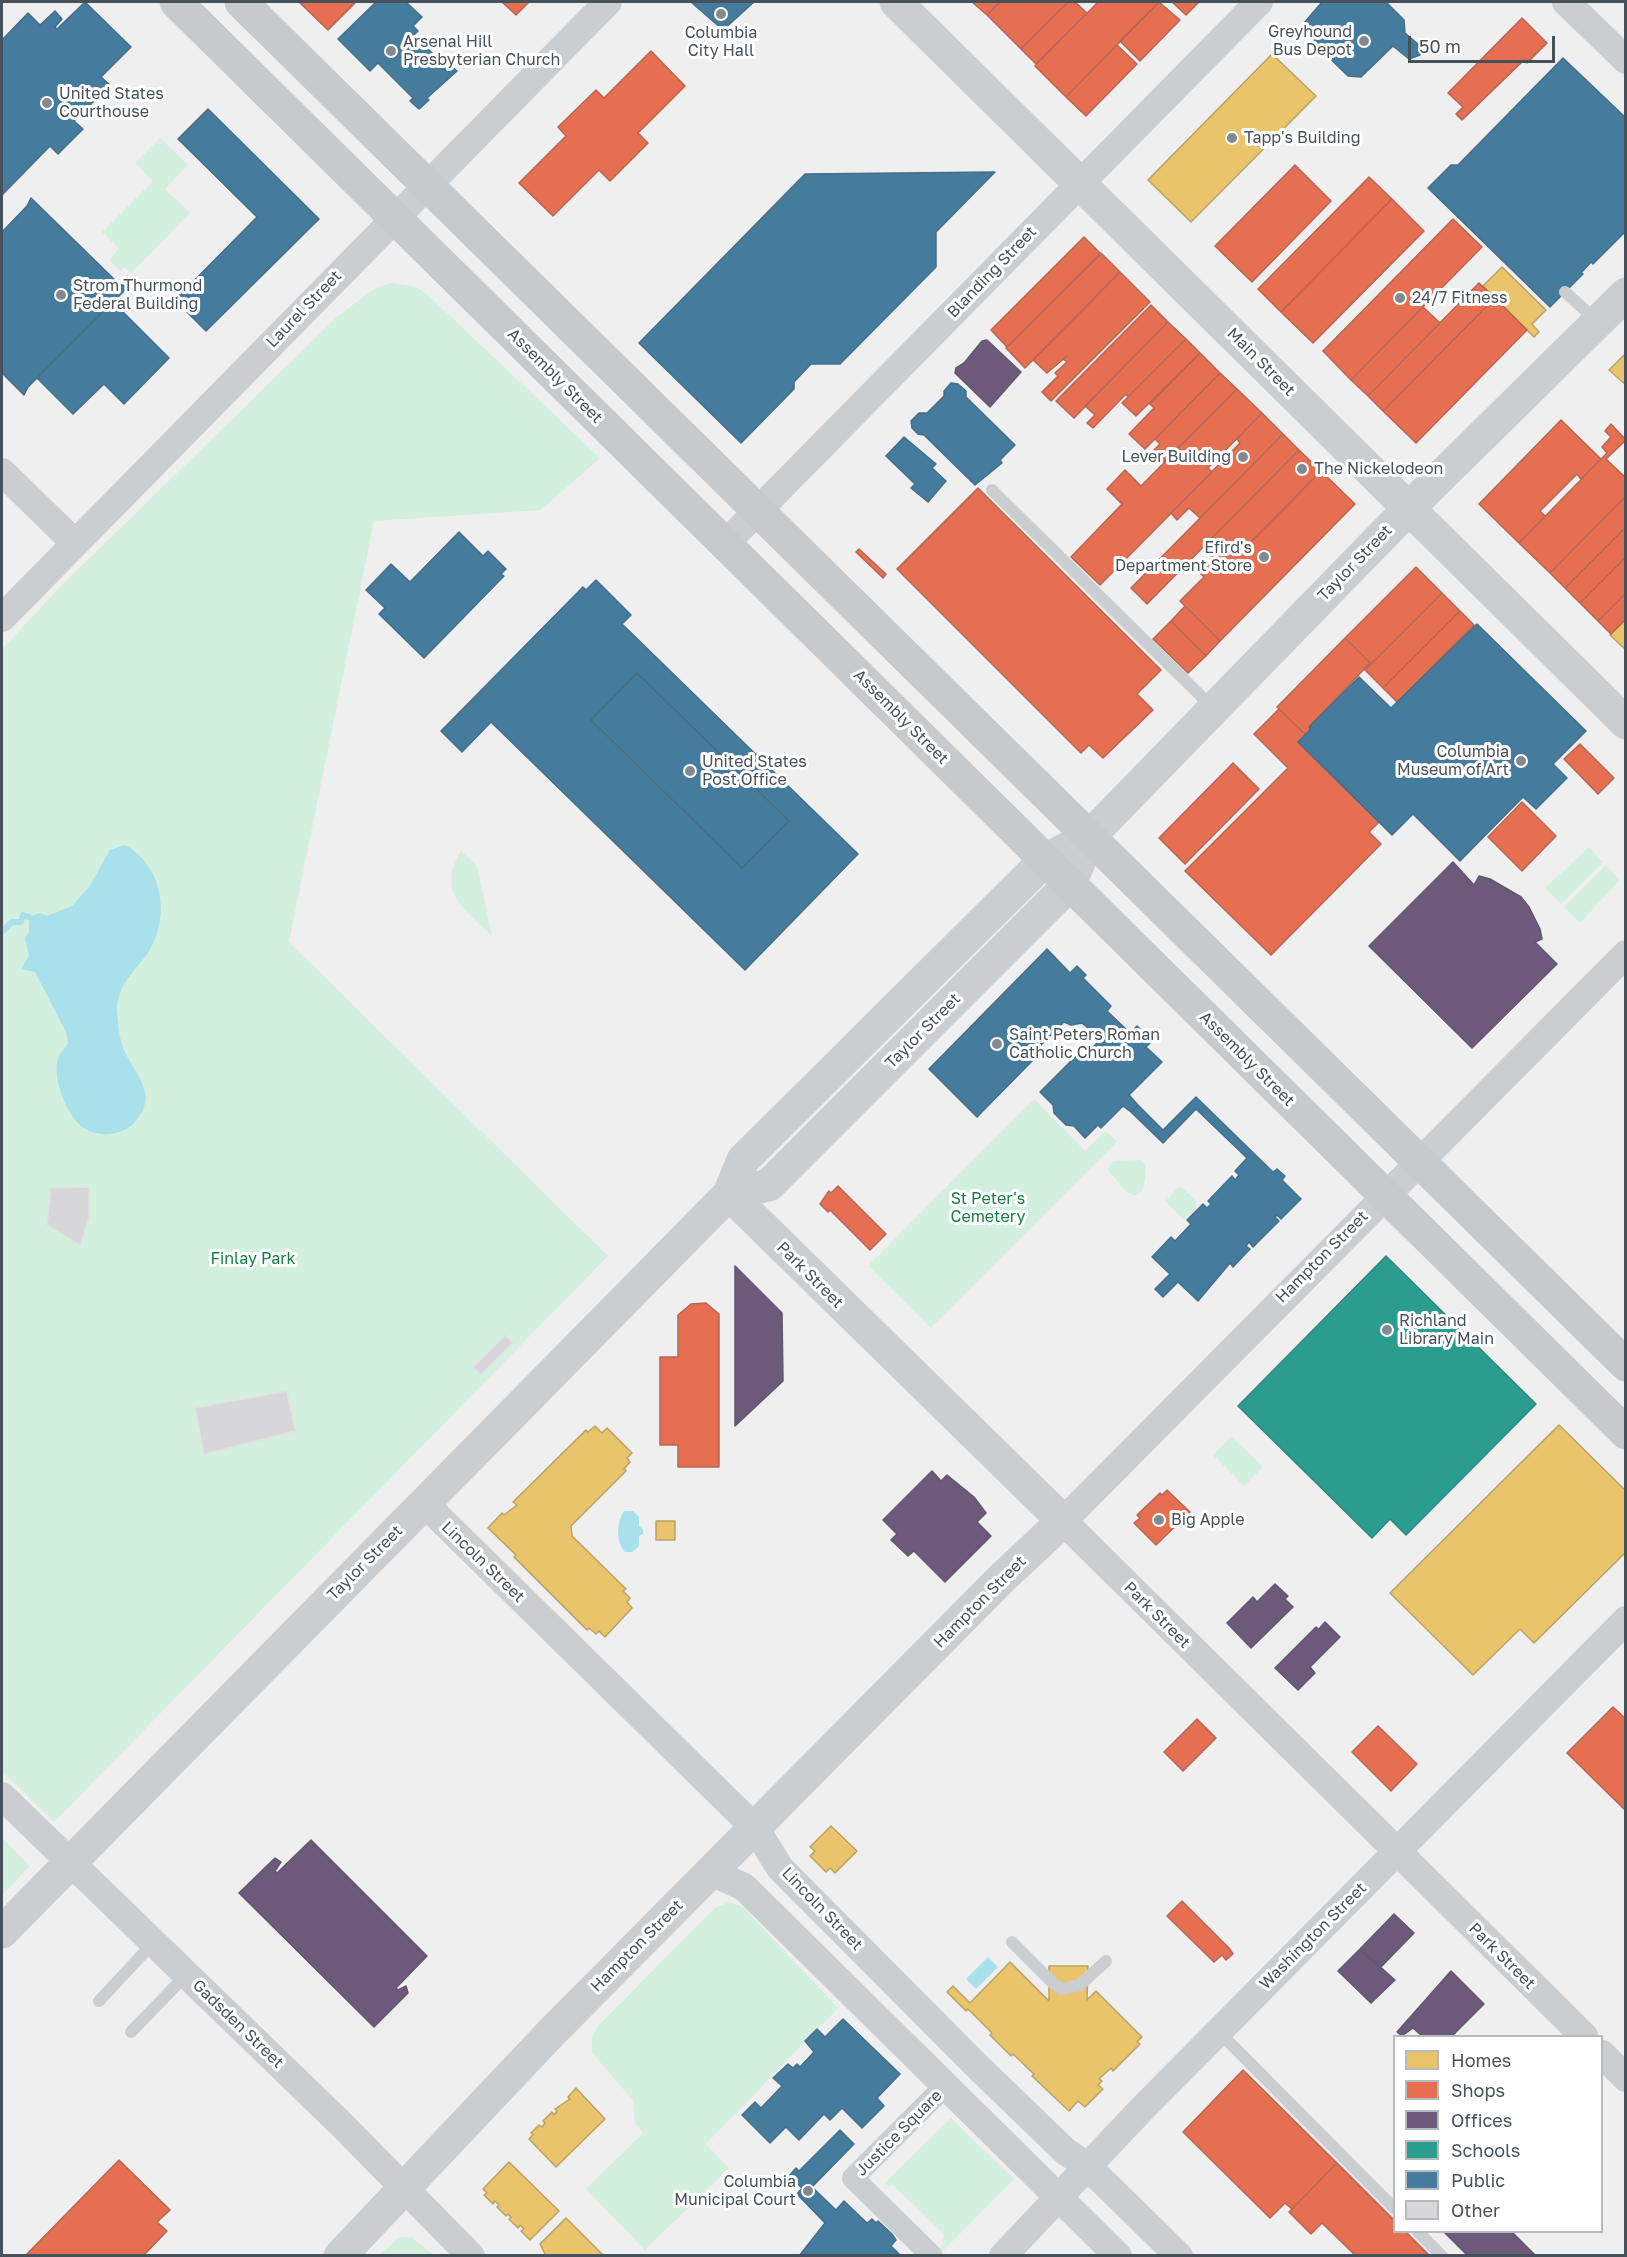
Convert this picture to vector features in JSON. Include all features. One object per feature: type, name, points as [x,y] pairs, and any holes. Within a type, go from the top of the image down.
[{"type":"main road","name":"Assembly Street","points":[[176,2],[1626,1433]]},
{"type":"main road","points":[[241,2],[1626,1365]]},
{"type":"main road","name":"Main Street","points":[[896,2],[1085,177]]},
{"type":"main road","name":"Main Street","points":[[918,2],[1085,177],[1414,503],[1626,723]]},
{"type":"main road","name":"Taylor Street","points":[[2,1932],[729,1194],[743,1160],[1045,860],[1089,837],[1414,503],[1626,294]]},
{"type":"main road","name":"Main Street","points":[[1414,503],[1626,700]]},
{"type":"main road","name":"Taylor Street","points":[[729,1194],[769,1185],[1070,884],[1089,837]]},
{"type":"main road","name":"Park Street","points":[[729,1194],[1063,1521]]},
{"type":"main road","name":"Hampton Street","points":[[340,2256],[551,2033],[1001,1579],[1063,1521]]},
{"type":"street","name":"Laurel Street","points":[[2,618],[608,2]]},
{"type":"street","name":"Blanding Street","points":[[725,544],[1259,2]]},
{"type":"street","points":[[1566,2],[1626,60]]},
{"type":"street","points":[[2,472],[75,543]]},
{"type":"street","name":"Hampton Street","points":[[1063,1521],[1384,1195],[1626,954]]},
{"type":"street","name":"Lincoln Street","points":[[424,1503],[755,1828],[780,1868],[977,2066],[1065,2151],[1087,2166],[1179,2256]]},
{"type":"street","name":"Park Street","points":[[1063,1521],[1582,2035]]},
{"type":"street","name":"Washington Street","points":[[1003,2256],[1087,2166],[1626,1620]]},
{"type":"street","name":"Gadsden Street","points":[[2,1796],[406,2187],[471,2256]]},
{"type":"street","points":[[711,1872],[744,1887],[1119,2256]]},
{"type":"street","points":[[1603,2055],[1626,2078]]},
{"type":"street","name":"Justice Square","points":[[932,2256],[853,2178],[946,2085]]},
{"type":"lane","points":[[1565,292],[1598,322]]},
{"type":"lane","points":[[992,490],[1213,708]]},
{"type":"lane","points":[[99,2001],[154,1942]]},
{"type":"lane","points":[[1012,1942],[1054,1984],[1062,1989],[1080,1985],[1106,1961]]},
{"type":"lane","points":[[131,2032],[187,1974]]},
{"type":"lane","points":[[1219,2032],[1393,2206]]},
{"type":"lane","points":[[1419,2233],[1442,2256]]},
{"type":"green space","points":[[160,138],[188,165],[165,189],[190,213],[131,273],[125,267],[120,271],[109,260],[119,249],[102,232],[153,181],[135,163]]},
{"type":"green space","name":"Finlay Park","points":[[392,283],[416,287],[427,294],[600,458],[541,510],[374,521],[289,942],[608,1256],[54,1822],[2,1771],[2,649],[61,586],[337,317],[375,288]]},
{"type":"green space","points":[[1589,847],[1603,862],[1561,904],[1545,888]]},
{"type":"green space","points":[[461,851],[477,866],[492,936],[463,908],[452,889],[451,878],[454,865]]},
{"type":"green space","points":[[1606,865],[1620,880],[1580,923],[1564,907]]},
{"type":"green space","name":"St Peter's Cemetery","points":[[1034,1099],[1085,1151],[1106,1131],[1117,1142],[931,1328],[868,1266]]},
{"type":"green space","points":[[1140,1160],[1145,1165],[1145,1176],[1143,1188],[1137,1195],[1125,1190],[1108,1170],[1114,1161]]},
{"type":"green space","points":[[1180,1186],[1196,1200],[1196,1209],[1183,1219],[1165,1201]]},
{"type":"green space","points":[[1231,1436],[1263,1467],[1244,1486],[1213,1455]]},
{"type":"green space","points":[[2,1838],[30,1866],[2,1895]]},
{"type":"green space","points":[[730,1902],[743,1907],[838,2008],[706,2144],[729,2168],[645,2250],[586,2189],[643,2133],[635,2123],[633,2100],[592,2053],[592,2038],[597,2027],[716,1907]]},
{"type":"green space","points":[[951,2118],[1014,2179],[941,2253],[944,2234],[892,2184],[889,2187],[885,2183]]},
{"type":"green space","points":[[411,2237],[434,2255],[380,2255],[398,2238]]},
{"type":"water","points":[[125,845],[138,854],[155,878],[161,907],[156,937],[149,951],[124,985],[117,1010],[122,1046],[143,1086],[145,1103],[142,1113],[129,1128],[115,1133],[100,1134],[80,1125],[66,1105],[57,1078],[57,1062],[68,1043],[66,1032],[35,972],[21,969],[29,956],[25,938],[29,932],[29,917],[40,913],[47,916],[72,906],[89,887],[110,850]]},
{"type":"water","points":[[624,1511],[633,1511],[639,1517],[639,1526],[643,1529],[643,1534],[639,1536],[639,1546],[632,1552],[625,1552],[618,1537],[620,1520]]},
{"type":"water","points":[[988,1957],[998,1967],[976,1989],[966,1979]]},
{"type":"building: Homes","name":"Tapp's Building","points":[[1272,54],[1316,96],[1191,222],[1148,180]]},
{"type":"building: Homes","points":[[1502,267],[1546,310],[1532,324],[1539,332],[1534,337],[1483,286]]},
{"type":"building: Homes","points":[[1626,353],[1626,385],[1609,370]]},
{"type":"building: Homes","points":[[1626,619],[1626,650],[1610,635]]},
{"type":"building: Homes","points":[[1559,1425],[1626,1491],[1626,1552],[1534,1643],[1520,1629],[1473,1675],[1390,1593]]},
{"type":"building: Homes","points":[[595,1426],[602,1433],[607,1428],[632,1453],[627,1458],[630,1462],[624,1469],[626,1471],[571,1526],[572,1536],[626,1589],[623,1591],[630,1598],[627,1602],[632,1608],[605,1637],[599,1631],[596,1634],[589,1628],[587,1630],[488,1528],[502,1513],[504,1515],[517,1505],[513,1502],[586,1430],[588,1432]]},
{"type":"building: Homes","points":[[656,1521],[675,1521],[675,1540],[656,1540]]},
{"type":"building: Homes","points":[[831,1826],[857,1851],[835,1873],[830,1868],[826,1872],[810,1856],[815,1851],[810,1847]]},
{"type":"building: Homes","points":[[1010,1962],[1049,2001],[1049,1966],[1088,1966],[1087,2000],[1096,1991],[1142,2037],[1137,2042],[1140,2044],[1113,2071],[1111,2068],[1099,2079],[1102,2081],[1098,2085],[1103,2089],[1085,2107],[1078,2101],[1069,2111],[1032,2076],[1034,2074],[990,2035],[992,2033],[968,2009],[966,2011],[947,1992],[953,1986],[970,2003]]},
{"type":"building: Homes","points":[[576,2088],[605,2119],[556,2167],[529,2139],[533,2135],[531,2133],[539,2125],[542,2127],[545,2123],[543,2121],[552,2112],[554,2115],[557,2111],[555,2109],[570,2099],[568,2097]]},
{"type":"building: Homes","points":[[509,2162],[559,2211],[530,2240],[521,2231],[524,2229],[520,2225],[518,2228],[509,2219],[511,2217],[508,2214],[506,2216],[497,2207],[499,2205],[495,2201],[493,2204],[484,2195],[487,2193],[483,2189]]},
{"type":"building: Homes","points":[[566,2218],[604,2256],[546,2256],[540,2244]]},
{"type":"building: Shops","points":[[299,2],[356,2],[328,30]]},
{"type":"building: Shops","points":[[502,2],[529,2],[516,15]]},
{"type":"building: Shops","points":[[972,2],[1000,2],[987,15]]},
{"type":"building: Shops","points":[[1000,2],[1068,2],[1021,49],[987,15]]},
{"type":"building: Shops","points":[[1068,2],[1075,2],[1087,13],[1036,64],[1021,49]]},
{"type":"building: Shops","points":[[1098,2],[1159,2],[1066,97],[1035,66]]},
{"type":"building: Shops","points":[[1159,2],[1180,20],[1140,61],[1120,41]]},
{"type":"building: Shops","points":[[1172,2],[1199,2],[1186,15]]},
{"type":"building: Shops","points":[[1522,18],[1547,43],[1527,63],[1524,60],[1462,120],[1456,114],[1463,107],[1448,93]]},
{"type":"building: Shops","points":[[1117,45],[1137,64],[1086,116],[1066,97]]},
{"type":"building: Shops","points":[[651,51],[685,86],[638,133],[648,143],[610,181],[599,170],[553,216],[519,183],[566,136],[558,127],[596,90],[604,98]]},
{"type":"building: Shops","points":[[1295,165],[1331,201],[1252,282],[1215,246]]},
{"type":"building: Shops","points":[[1369,177],[1392,199],[1281,312],[1258,289]]},
{"type":"building: Shops","points":[[1392,199],[1424,231],[1313,343],[1281,312]]},
{"type":"building: Shops","points":[[1453,219],[1482,247],[1351,380],[1323,351]]},
{"type":"building: Shops","points":[[1084,237],[1101,254],[1007,347],[991,330]]},
{"type":"building: Shops","points":[[1101,253],[1120,272],[1025,368],[1006,348]]},
{"type":"building: Shops","points":[[1120,272],[1150,302],[1051,401],[1042,392],[1058,376],[1055,373],[1067,362],[1063,359],[1047,373],[1033,360]]},
{"type":"building: Shops","points":[[1479,283],[1495,298],[1383,411],[1368,396]]},
{"type":"building: Shops","points":[[1495,298],[1527,330],[1416,443],[1383,411]]},
{"type":"building: Shops","points":[[1151,305],[1168,322],[1074,418],[1056,401]]},
{"type":"building: Shops","points":[[1423,307],[1440,323],[1368,396],[1351,380]]},
{"type":"building: Shops","points":[[1168,322],[1186,339],[1128,397],[1126,394],[1093,428],[1087,423],[1095,415],[1085,406]]},
{"type":"building: Shops","points":[[1186,339],[1200,353],[1136,416],[1122,403]]},
{"type":"building: Shops","points":[[1200,353],[1220,373],[1145,449],[1129,434],[1154,408],[1150,404]]},
{"type":"building: Shops","points":[[1220,373],[1237,389],[1162,464],[1151,453],[1160,444],[1155,439]]},
{"type":"building: Shops","points":[[1237,389],[1262,413],[1208,468],[1212,472],[1100,585],[1071,557],[1122,504],[1107,489],[1125,470],[1141,486]]},
{"type":"building: Shops","name":"Lever Building","points":[[1262,413],[1283,434],[1200,518],[1189,508],[1177,520],[1171,513],[1240,443],[1237,439]]},
{"type":"building: Shops","points":[[1561,420],[1601,459],[1581,479],[1577,474],[1540,511],[1545,516],[1519,543],[1479,504]]},
{"type":"building: Shops","points":[[1611,424],[1626,440],[1606,459],[1626,478],[1626,496],[1550,573],[1519,543],[1607,453],[1602,447],[1611,437],[1605,431]]},
{"type":"building: Shops","points":[[1283,434],[1299,450],[1147,604],[1131,588]]},
{"type":"building: Shops","points":[[1299,450],[1321,471],[1242,551],[1237,546],[1219,563],[1203,547]]},
{"type":"building: Shops","name":"Efird's Department Store","points":[[1321,471],[1355,504],[1220,641],[1180,601],[1204,577],[1199,572],[1207,564],[1213,570],[1237,546],[1242,551]]},
{"type":"building: Shops","points":[[978,488],[1161,670],[1137,694],[1153,710],[1103,758],[1089,745],[1081,753],[897,569]]},
{"type":"building: Shops","points":[[1626,496],[1626,527],[1565,588],[1550,573]]},
{"type":"building: Shops","points":[[1626,527],[1626,557],[1580,603],[1565,588]]},
{"type":"building: Shops","points":[[859,549],[886,574],[883,578],[856,552]]},
{"type":"building: Shops","points":[[1626,557],[1626,593],[1598,621],[1580,603]]},
{"type":"building: Shops","points":[[1416,567],[1442,593],[1371,664],[1345,638]]},
{"type":"building: Shops","points":[[1442,593],[1460,611],[1383,688],[1365,670]]},
{"type":"building: Shops","points":[[1626,593],[1626,619],[1611,634],[1598,621]]},
{"type":"building: Shops","points":[[1185,606],[1220,641],[1206,656],[1171,621]]},
{"type":"building: Shops","points":[[1460,611],[1474,625],[1397,702],[1383,688]]},
{"type":"building: Shops","points":[[1171,621],[1206,656],[1188,673],[1153,639]]},
{"type":"building: Shops","points":[[1345,638],[1370,663],[1309,727],[1311,729],[1306,735],[1277,707]]},
{"type":"building: Shops","points":[[1279,709],[1306,735],[1298,742],[1379,822],[1369,832],[1381,844],[1271,955],[1185,871],[1288,768],[1254,734]]},
{"type":"building: Shops","points":[[1580,744],[1614,778],[1598,794],[1564,759]]},
{"type":"building: Shops","points":[[1233,763],[1259,789],[1185,864],[1159,838]]},
{"type":"building: Shops","points":[[1522,802],[1556,836],[1522,871],[1488,837]]},
{"type":"building: Shops","points":[[838,1186],[886,1234],[870,1250],[830,1210],[828,1212],[820,1204],[829,1191],[831,1193]]},
{"type":"building: Shops","points":[[706,1303],[719,1314],[719,1467],[678,1467],[678,1445],[660,1445],[660,1357],[678,1357],[678,1315],[691,1304]]},
{"type":"building: Shops","name":"Big Apple","points":[[1167,1490],[1190,1512],[1156,1545],[1134,1523],[1140,1518],[1137,1515],[1160,1493],[1162,1495]]},
{"type":"building: Shops","points":[[1613,1707],[1626,1719],[1626,1811],[1567,1753]]},
{"type":"building: Shops","points":[[1197,1719],[1216,1738],[1183,1771],[1164,1752]]},
{"type":"building: Shops","points":[[1378,1726],[1417,1764],[1391,1791],[1352,1752]]},
{"type":"building: Shops","points":[[1182,1901],[1229,1948],[1233,1954],[1226,1960],[1222,1955],[1214,1962],[1167,1916]]},
{"type":"building: Shops","points":[[1243,2070],[1337,2163],[1292,2209],[1285,2203],[1270,2218],[1183,2132]]},
{"type":"building: Shops","points":[[119,2160],[170,2210],[157,2222],[167,2231],[143,2256],[25,2256]]},
{"type":"building: Shops","points":[[1337,2163],[1393,2219],[1393,2233],[1407,2233],[1430,2256],[1356,2256],[1322,2223],[1311,2234],[1289,2212]]},
{"type":"building: Offices","points":[[987,340],[1021,372],[990,407],[955,373],[956,368],[964,363],[982,341]]},
{"type":"building: Offices","points":[[1453,862],[1474,885],[1479,876],[1490,879],[1521,897],[1540,929],[1542,939],[1535,942],[1557,964],[1472,1048],[1369,946]]},
{"type":"building: Offices","points":[[735,1266],[782,1313],[783,1381],[735,1426]]},
{"type":"building: Offices","points":[[932,1471],[941,1481],[947,1475],[974,1497],[986,1513],[977,1522],[991,1536],[945,1582],[914,1551],[908,1556],[891,1540],[897,1534],[883,1520]]},
{"type":"building: Offices","points":[[1275,1584],[1288,1596],[1285,1599],[1293,1607],[1251,1648],[1227,1623],[1253,1597],[1257,1602]]},
{"type":"building: Offices","points":[[1325,1622],[1340,1637],[1310,1667],[1315,1673],[1298,1690],[1275,1668],[1316,1627],[1319,1629]]},
{"type":"building: Offices","points":[[311,1840],[427,1956],[396,1988],[398,1990],[406,1986],[408,1993],[374,2027],[239,1893],[275,1858],[281,1862],[275,1871],[277,1873]]},
{"type":"building: Offices","points":[[1394,1914],[1414,1933],[1380,1968],[1360,1949]]},
{"type":"building: Offices","points":[[1360,1949],[1395,1980],[1371,2003],[1338,1971]]},
{"type":"building: Offices","points":[[1451,1971],[1484,2004],[1453,2035],[1421,2035],[1413,2028],[1403,2035],[1397,2032]]},
{"type":"building: Offices","points":[[1445,2233],[1513,2233],[1536,2256],[1468,2256]]},
{"type":"building: Schools","name":"Richland Library Main","points":[[1386,1256],[1536,1404],[1406,1535],[1390,1519],[1372,1538],[1238,1406]]},
{"type":"building: Public","name":"United States Courthouse","points":[[85,2],[131,47],[101,77],[110,85],[74,121],[83,129],[58,154],[50,146],[2,195],[2,40],[28,13],[40,25],[55,11],[62,19],[55,27],[57,29]]},
{"type":"building: Public","name":"Arsenal Hill Presbyterian Church","points":[[376,2],[406,2],[422,17],[413,26],[418,31],[414,35],[446,67],[449,64],[457,71],[427,98],[429,100],[419,109],[410,101],[413,98],[378,63],[370,71],[338,39]]},
{"type":"building: Public","name":"Columbia City Hall","points":[[691,2],[754,2],[723,30]]},
{"type":"building: Public","name":"Greyhound Bus Depot","points":[[1322,2],[1386,2],[1404,20],[1405,33],[1419,45],[1420,55],[1409,59],[1393,46],[1361,77],[1348,76],[1314,43],[1313,35],[1304,23]]},
{"type":"building: Public","points":[[1563,58],[1626,118],[1626,231],[1593,264],[1591,262],[1581,273],[1583,274],[1550,307],[1428,188],[1451,165],[1458,165]]},
{"type":"building: Public","points":[[208,109],[319,219],[206,331],[175,300],[257,217],[178,139]]},
{"type":"building: Public","points":[[995,172],[936,232],[936,267],[840,364],[811,364],[794,382],[794,389],[741,443],[639,343],[805,174]]},
{"type":"building: Public","name":"Strom Thurmond Federal Building","points":[[31,198],[119,284],[128,287],[28,387],[24,395],[2,373],[2,232],[27,206]]},
{"type":"building: Public","points":[[113,302],[169,358],[124,404],[104,384],[73,414],[37,378]]},
{"type":"building: Public","points":[[951,383],[958,384],[966,391],[966,397],[1015,445],[1000,460],[1002,463],[975,485],[924,435],[918,434],[912,428],[911,421],[919,413],[927,413],[944,396],[944,391]]},
{"type":"building: Public","points":[[904,437],[936,464],[932,468],[946,481],[928,502],[911,488],[915,484],[886,456]]},
{"type":"building: Public","points":[[459,532],[483,556],[488,551],[506,569],[501,574],[504,576],[424,658],[379,614],[385,608],[366,590],[391,564],[410,582]]},
{"type":"building: Public","points":[[596,580],[631,615],[622,624],[858,854],[745,970],[491,722],[462,752],[441,731],[583,587],[586,590]],"holes":[[[637,673],[789,821],[742,868],[591,720]]]},
{"type":"building: Public","points":[[1477,624],[1586,731],[1553,764],[1567,778],[1536,809],[1523,797],[1460,861],[1413,814],[1392,835],[1298,742],[1311,729],[1309,727],[1359,677],[1391,708]]},
{"type":"building: Public","name":"United States Post Office","points":[[637,673],[789,821],[742,868],[591,720]]},
{"type":"building: Public","name":"Saint Peters Roman Catholic Church","points":[[1047,949],[1070,973],[1077,966],[1086,975],[1083,978],[1111,1006],[1107,1011],[1130,1033],[1137,1026],[1152,1041],[1146,1047],[1162,1062],[1129,1095],[1138,1105],[1131,1112],[1123,1106],[1101,1128],[1098,1125],[1085,1138],[1074,1126],[1066,1125],[1054,1113],[1053,1105],[1040,1092],[1077,1055],[1081,1059],[1101,1039],[1082,1023],[1071,1025],[1064,1022],[1030,1056],[1034,1059],[977,1117],[929,1069]]},
{"type":"building: Public","points":[[1196,1097],[1273,1172],[1277,1169],[1285,1176],[1282,1180],[1301,1199],[1281,1219],[1277,1215],[1275,1217],[1279,1221],[1253,1247],[1249,1242],[1246,1246],[1250,1249],[1233,1267],[1230,1263],[1198,1301],[1178,1282],[1163,1297],[1155,1289],[1170,1274],[1152,1257],[1171,1237],[1175,1241],[1191,1224],[1187,1220],[1203,1204],[1207,1208],[1211,1204],[1208,1201],[1232,1176],[1235,1180],[1239,1175],[1235,1171],[1247,1158],[1196,1109],[1163,1143],[1131,1112],[1138,1105],[1163,1130]]},
{"type":"building: Public","points":[[843,2019],[900,2074],[877,2098],[884,2106],[862,2128],[842,2108],[830,2120],[824,2114],[799,2140],[786,2127],[770,2143],[742,2115],[755,2102],[761,2108],[782,2086],[773,2078],[788,2064],[793,2068],[797,2064],[800,2067],[814,2052],[805,2041],[817,2029],[825,2037]]},
{"type":"building: Public","name":"Columbia Municipal Court","points":[[840,2130],[854,2144],[812,2187],[836,2210],[844,2201],[867,2223],[872,2219],[876,2223],[878,2221],[896,2240],[891,2246],[901,2256],[799,2256],[825,2223],[797,2194],[802,2188],[789,2176],[796,2168],[799,2171]]},
{"type":"building: Other","points":[[89,1187],[89,1218],[80,1245],[47,1225],[51,1188]]},
{"type":"building: Other","points":[[505,1335],[513,1343],[481,1375],[473,1367]]},
{"type":"building: Other","points":[[287,1391],[295,1431],[204,1454],[195,1408]]},
{"type":"waterway","points":[[2,932],[12,922],[21,922],[23,915],[29,917]]},
{"type":"place","name":"Columbia City Hall","points":[[721,14]]},
{"type":"place","name":"Greyhound Bus Depot","points":[[1364,41]]},
{"type":"place","name":"Arsenal Hill Presbyterian Church","points":[[391,51]]},
{"type":"place","name":"United States Courthouse","points":[[47,103]]},
{"type":"place","name":"Tapp's Building","points":[[1232,138]]},
{"type":"place","name":"Strom Thurmond Federal Building","points":[[61,295]]},
{"type":"place","name":"24/7 Fitness","points":[[1400,298]]},
{"type":"place","name":"Lever Building","points":[[1243,457]]},
{"type":"place","name":"The Nickelodeon","points":[[1302,469]]},
{"type":"place","name":"Efird's Department Store","points":[[1264,557]]},
{"type":"place","name":"Columbia Museum of Art","points":[[1521,761]]},
{"type":"place","name":"United States Post Office","points":[[690,771]]},
{"type":"place","name":"Saint Peters Roman Catholic Church","points":[[997,1044]]},
{"type":"place","name":"Richland Library Main","points":[[1387,1330]]},
{"type":"place","name":"Big Apple","points":[[1159,1520]]},
{"type":"place","name":"Columbia Municipal Court","points":[[808,2191]]}]
